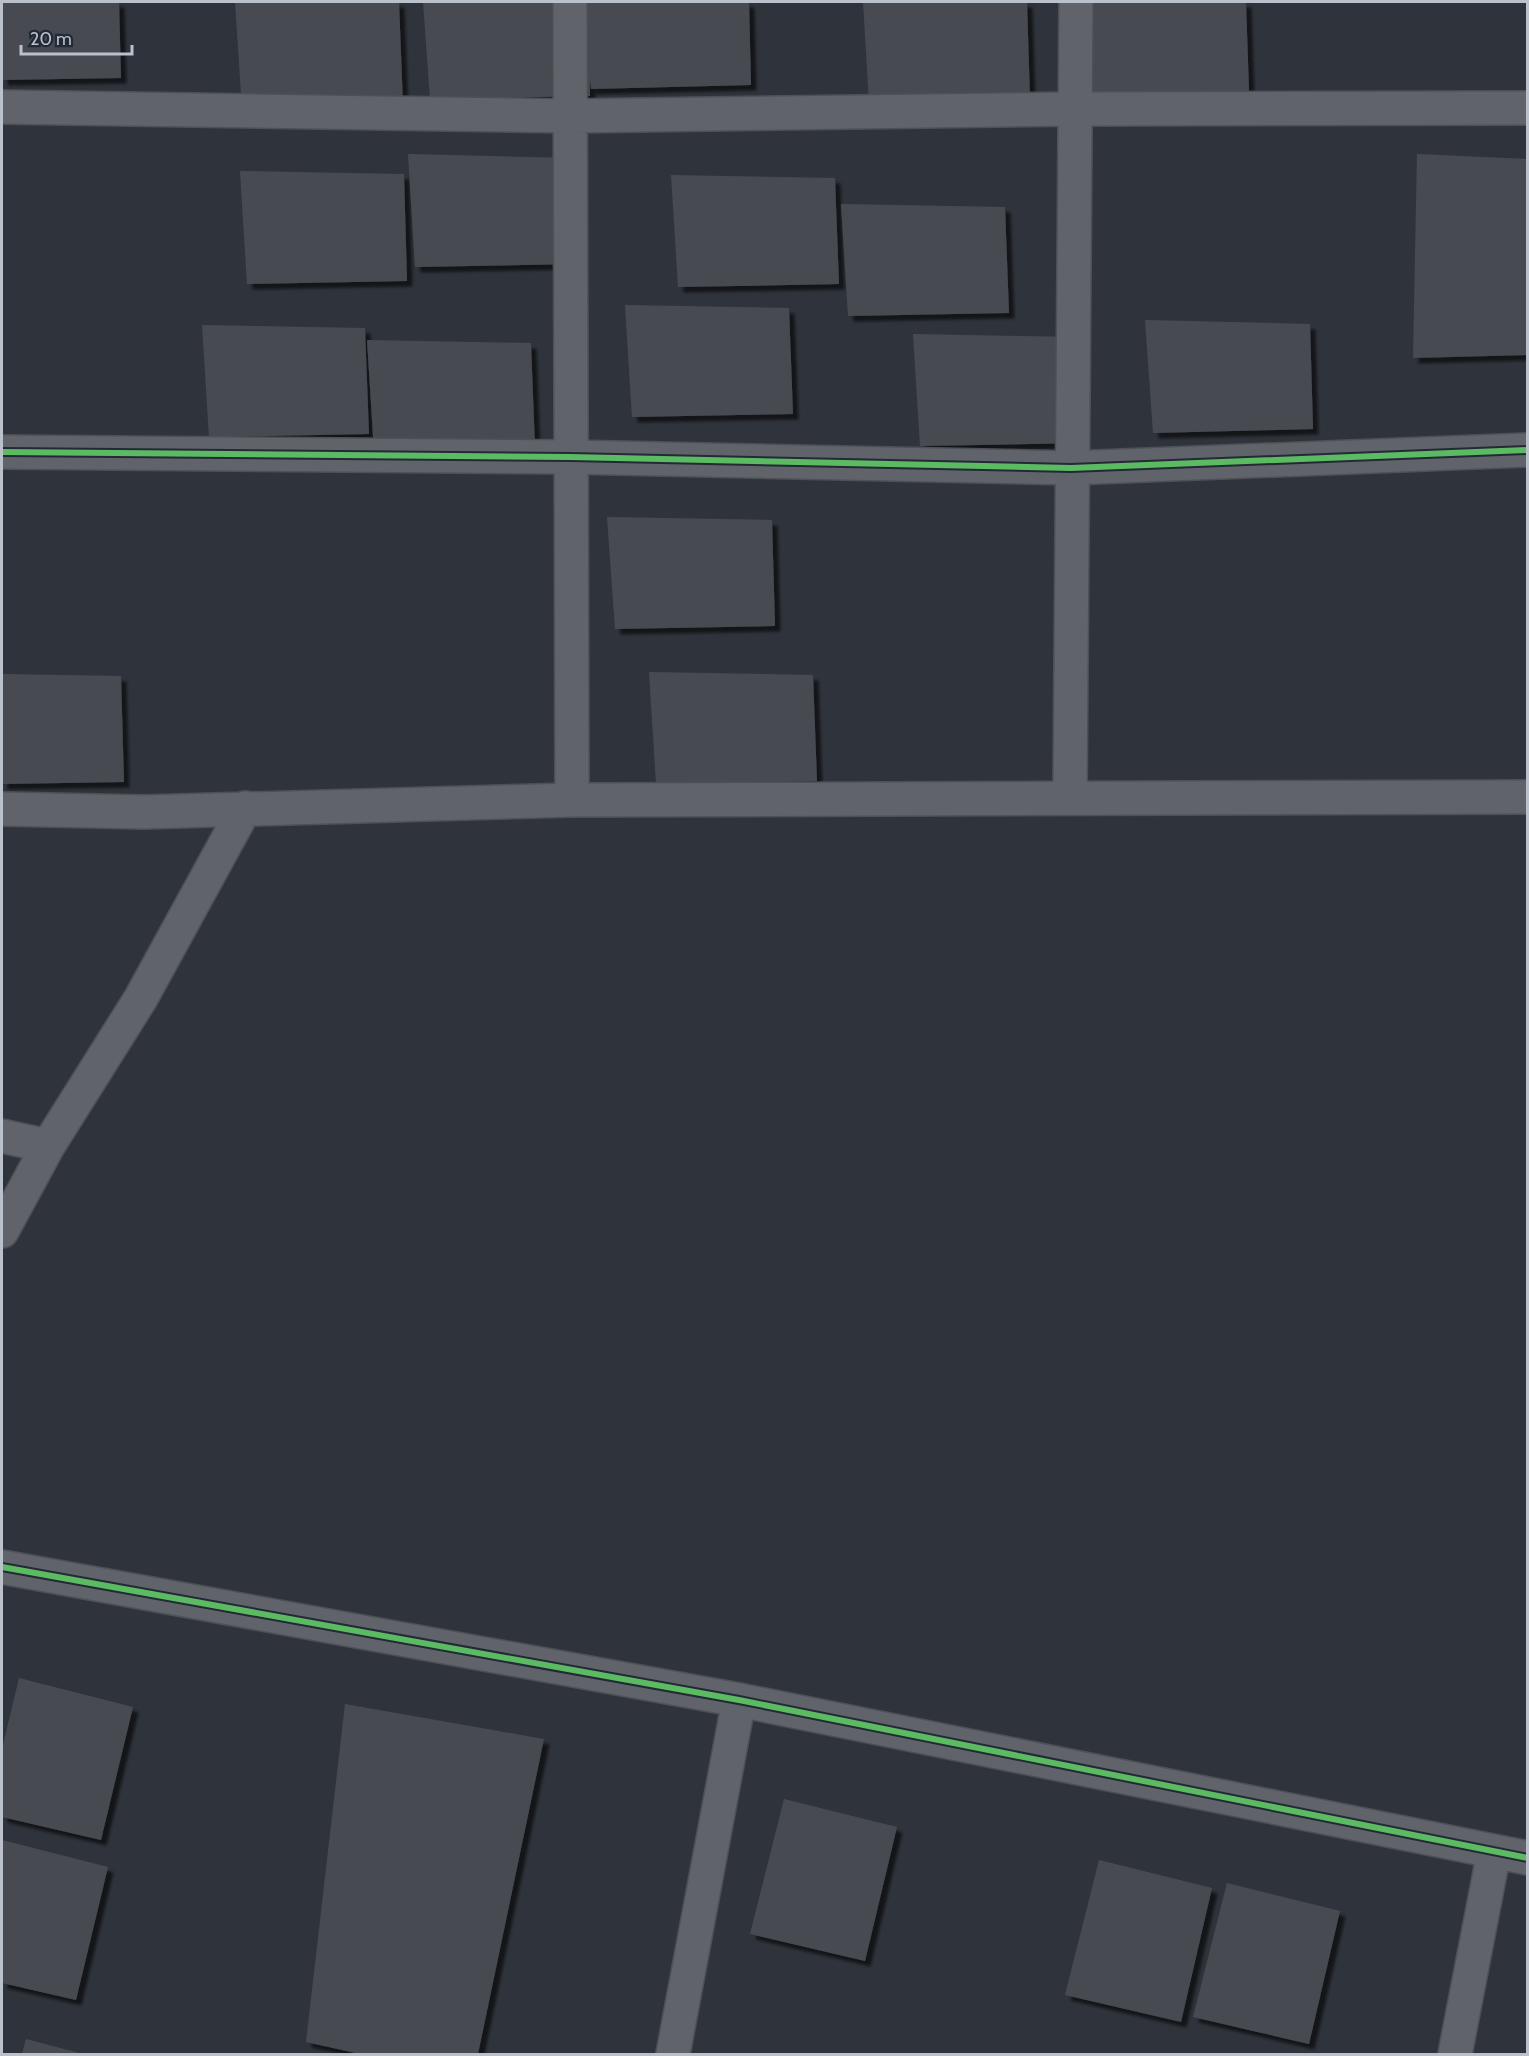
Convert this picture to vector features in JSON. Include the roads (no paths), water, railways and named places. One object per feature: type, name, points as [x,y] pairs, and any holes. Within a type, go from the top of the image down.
[{"type":"street","points":[[570,2],[572,800]]},
{"type":"street","points":[[1070,798],[1076,2]]},
{"type":"street","points":[[2,107],[571,116],[1074,109],[1527,108]]},
{"type":"street","points":[[2,452],[570,457],[1071,468],[1527,450]]},
{"type":"street","points":[[2,809],[144,812],[572,800],[1527,797]]},
{"type":"street","points":[[2,1231],[48,1146],[141,998],[245,808]]},
{"type":"street","points":[[2,1136],[48,1146]]},
{"type":"street","points":[[2,1567],[739,1700],[1527,1858]]},
{"type":"street","points":[[673,2055],[739,1700]]},
{"type":"street","points":[[1455,2055],[1494,1852]]}]
